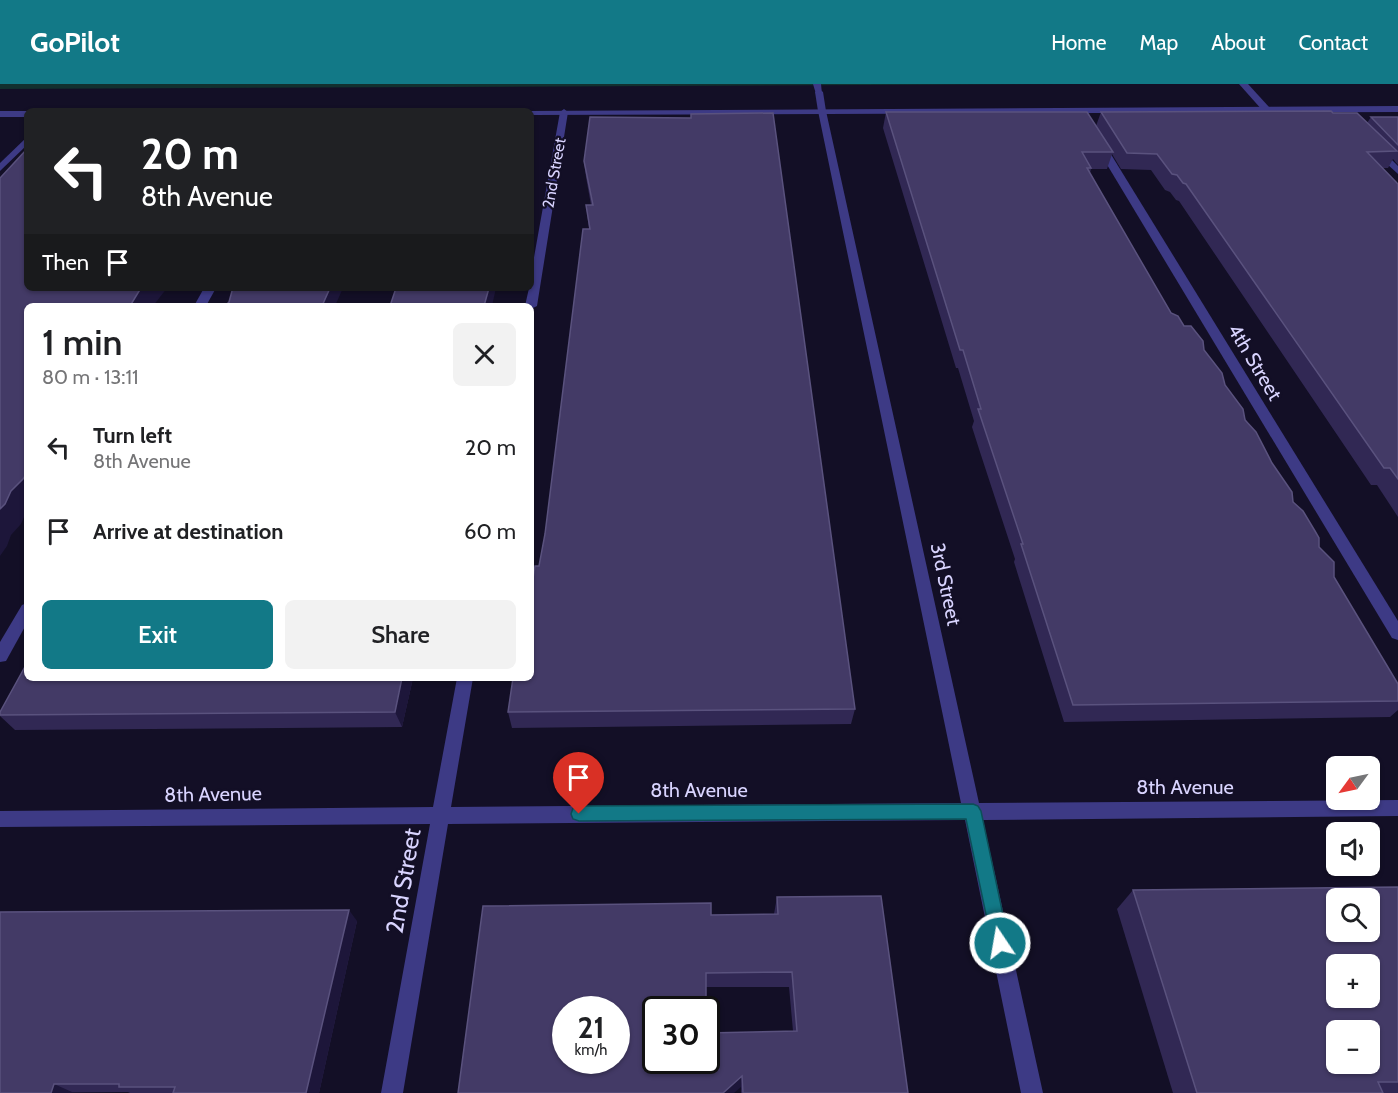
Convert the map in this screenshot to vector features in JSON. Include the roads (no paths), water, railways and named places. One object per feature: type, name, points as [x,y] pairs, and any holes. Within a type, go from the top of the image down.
[{"type":"street","points":[[1244,84],[1266,109]]},
{"type":"street","name":"3rd Street","points":[[818,88],[1032,1093]]},
{"type":"street","points":[[1336,109],[1348,121]]},
{"type":"street","points":[[534,112],[1398,109]]},
{"type":"street","name":"4th Street","points":[[1078,110],[1398,634]]},
{"type":"street","name":"2nd Street","points":[[534,288],[564,112]]},
{"type":"street","points":[[0,114],[24,114]]},
{"type":"street","points":[[0,168],[24,143]]},
{"type":"street","points":[[1373,146],[1398,171]]},
{"type":"street","points":[[0,656],[24,614]]},
{"type":"street","name":"2nd Street","points":[[392,1093],[464,681]]},
{"type":"street","name":"8th Avenue","points":[[0,819],[1398,808]]}]
